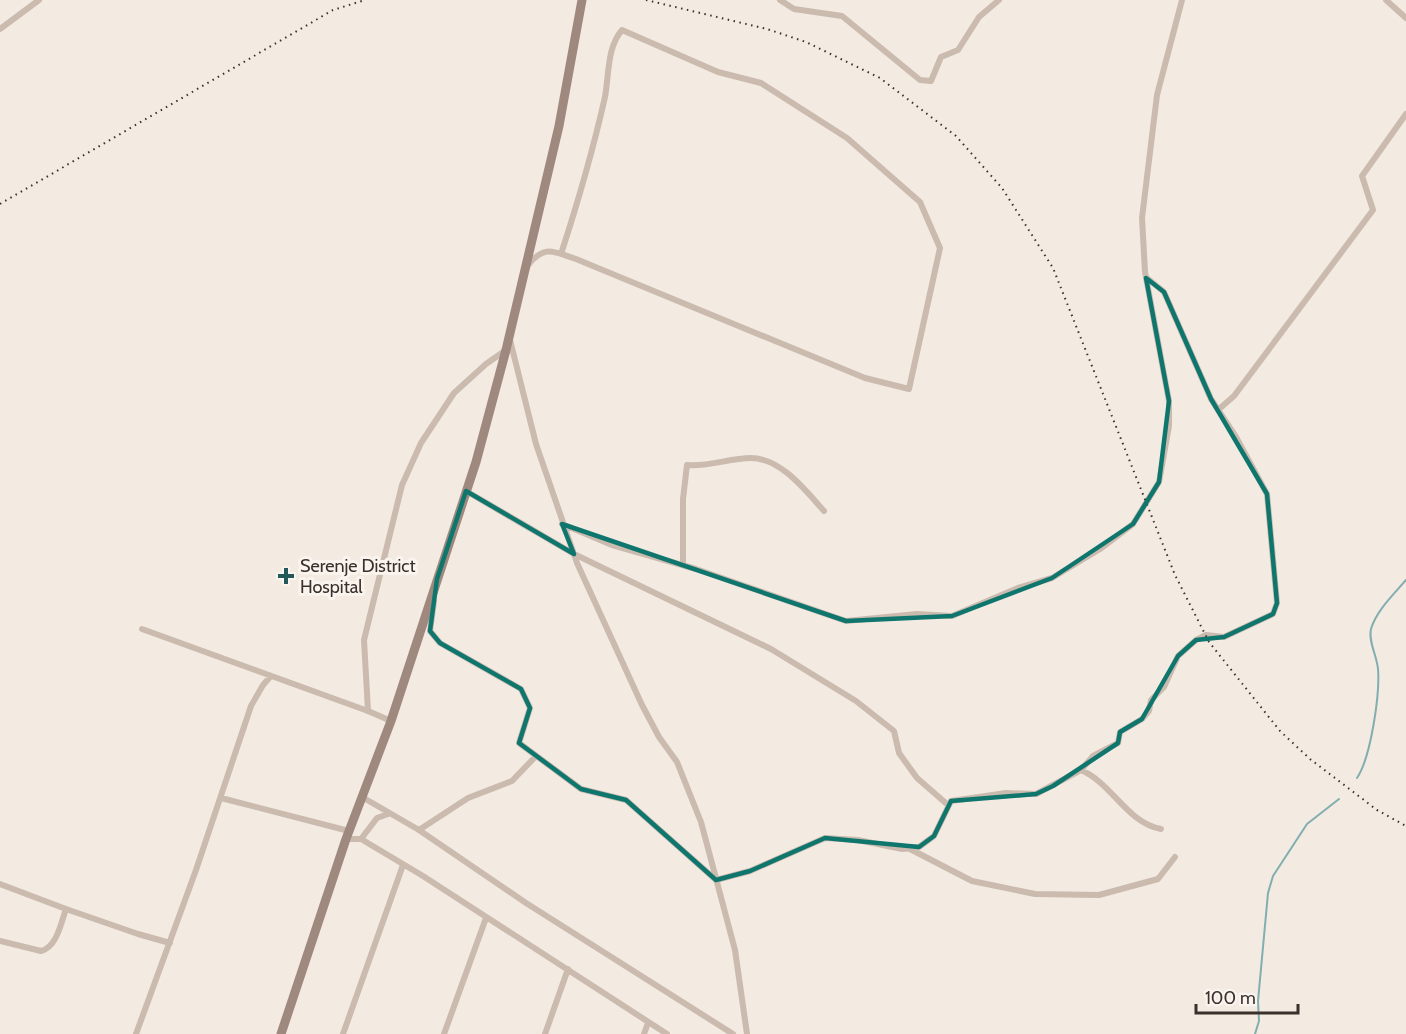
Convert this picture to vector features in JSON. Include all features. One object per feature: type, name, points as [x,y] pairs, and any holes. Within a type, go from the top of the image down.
[{"type":"main road","points":[[281,1034],[347,835],[391,722],[466,491],[506,350],[522,273],[559,126],[582,0]]},
{"type":"street","points":[[0,29],[39,0]]},
{"type":"street","points":[[780,0],[794,9],[842,16],[920,80],[931,81],[941,57],[958,50],[979,17],[999,0]]},
{"type":"street","points":[[562,524],[612,545],[683,565],[846,621],[917,614],[952,616],[1018,588],[1052,578],[1100,549],[1133,524],[1154,495],[1164,465],[1169,401],[1146,278],[1142,218],[1157,95],[1182,0]]},
{"type":"street","points":[[1386,0],[1406,18]]},
{"type":"street","points":[[522,273],[537,254],[547,250],[561,254],[865,378],[909,389],[940,248],[920,202],[847,138],[761,83],[718,72],[622,30],[614,39],[603,106],[579,201],[561,254]]},
{"type":"street","points":[[1218,410],[1234,396],[1373,210],[1362,176],[1406,114]]},
{"type":"street","points":[[910,849],[920,847],[934,836],[951,801],[1006,793],[1036,794],[1081,770],[1093,756],[1118,743],[1120,732],[1149,711],[1151,700],[1164,687],[1178,656],[1196,640],[1206,635],[1224,637],[1273,614],[1277,603],[1267,494],[1236,437],[1218,410],[1164,292],[1146,278]]},
{"type":"street","points":[[509,336],[536,444],[562,524],[594,605],[658,737],[677,762],[701,822],[735,950],[747,1034]]},
{"type":"street","points":[[368,711],[364,640],[402,485],[421,443],[454,393],[486,364],[506,350]]},
{"type":"street","points":[[683,565],[683,499],[687,465],[712,466],[752,458],[765,461],[792,478],[825,511]]},
{"type":"street","points":[[466,491],[574,554],[771,649],[856,701],[894,731],[899,753],[917,778],[948,805]]},
{"type":"street","points":[[437,579],[430,631],[440,643],[521,689],[530,708],[519,743],[581,789],[626,800],[716,880]]},
{"type":"street","points":[[142,629],[368,711],[391,722]]},
{"type":"street","points":[[136,1034],[221,798],[251,706],[271,676]]},
{"type":"street","points":[[419,831],[468,798],[512,781],[535,757]]},
{"type":"street","points":[[1081,770],[1095,777],[1142,824],[1161,829]]},
{"type":"street","points":[[362,797],[419,831],[526,903],[734,1034]]},
{"type":"street","points":[[221,798],[361,839],[667,1034]]},
{"type":"street","points":[[361,839],[377,818],[388,814]]},
{"type":"street","points":[[716,880],[750,871],[825,838],[858,840],[910,849],[972,881],[1035,894],[1099,895],[1158,879],[1175,857]]},
{"type":"street","points":[[343,1034],[403,865]]},
{"type":"street","points":[[0,884],[138,934],[170,943]]},
{"type":"street","points":[[0,941],[41,951],[46,949],[53,941],[66,909]]},
{"type":"street","points":[[444,1034],[486,918]]},
{"type":"street","points":[[545,1034],[568,969]]},
{"type":"street","points":[[645,1034],[648,1023]]},
{"type":"highlighted area","points":[[1146,278],[1164,292],[1211,399],[1267,494],[1277,603],[1273,614],[1224,637],[1196,640],[1178,656],[1142,719],[1120,732],[1118,743],[1053,786],[1036,794],[951,801],[934,836],[919,847],[825,838],[750,871],[716,880],[626,800],[581,789],[519,743],[530,708],[521,689],[440,643],[430,631],[437,579],[466,491],[574,554],[562,524],[846,621],[952,616],[1052,578],[1133,524],[1159,482],[1169,401]]},
{"type":"waterway","points":[[1357,778],[1370,741],[1378,694],[1378,669],[1371,629],[1381,609],[1406,580]]},
{"type":"waterway","points":[[1255,1034],[1259,1021],[1258,1001],[1268,893],[1273,876],[1307,824],[1339,799]]},
{"type":"railway","points":[[0,204],[333,10],[365,0]]},
{"type":"railway","points":[[646,0],[767,29],[806,42],[880,78],[956,136],[1002,188],[1053,268],[1175,575],[1209,642],[1280,731],[1310,759],[1377,810],[1406,826]]},
{"type":"place","name":"Serenje District Hospital","points":[[286,576]]}]
